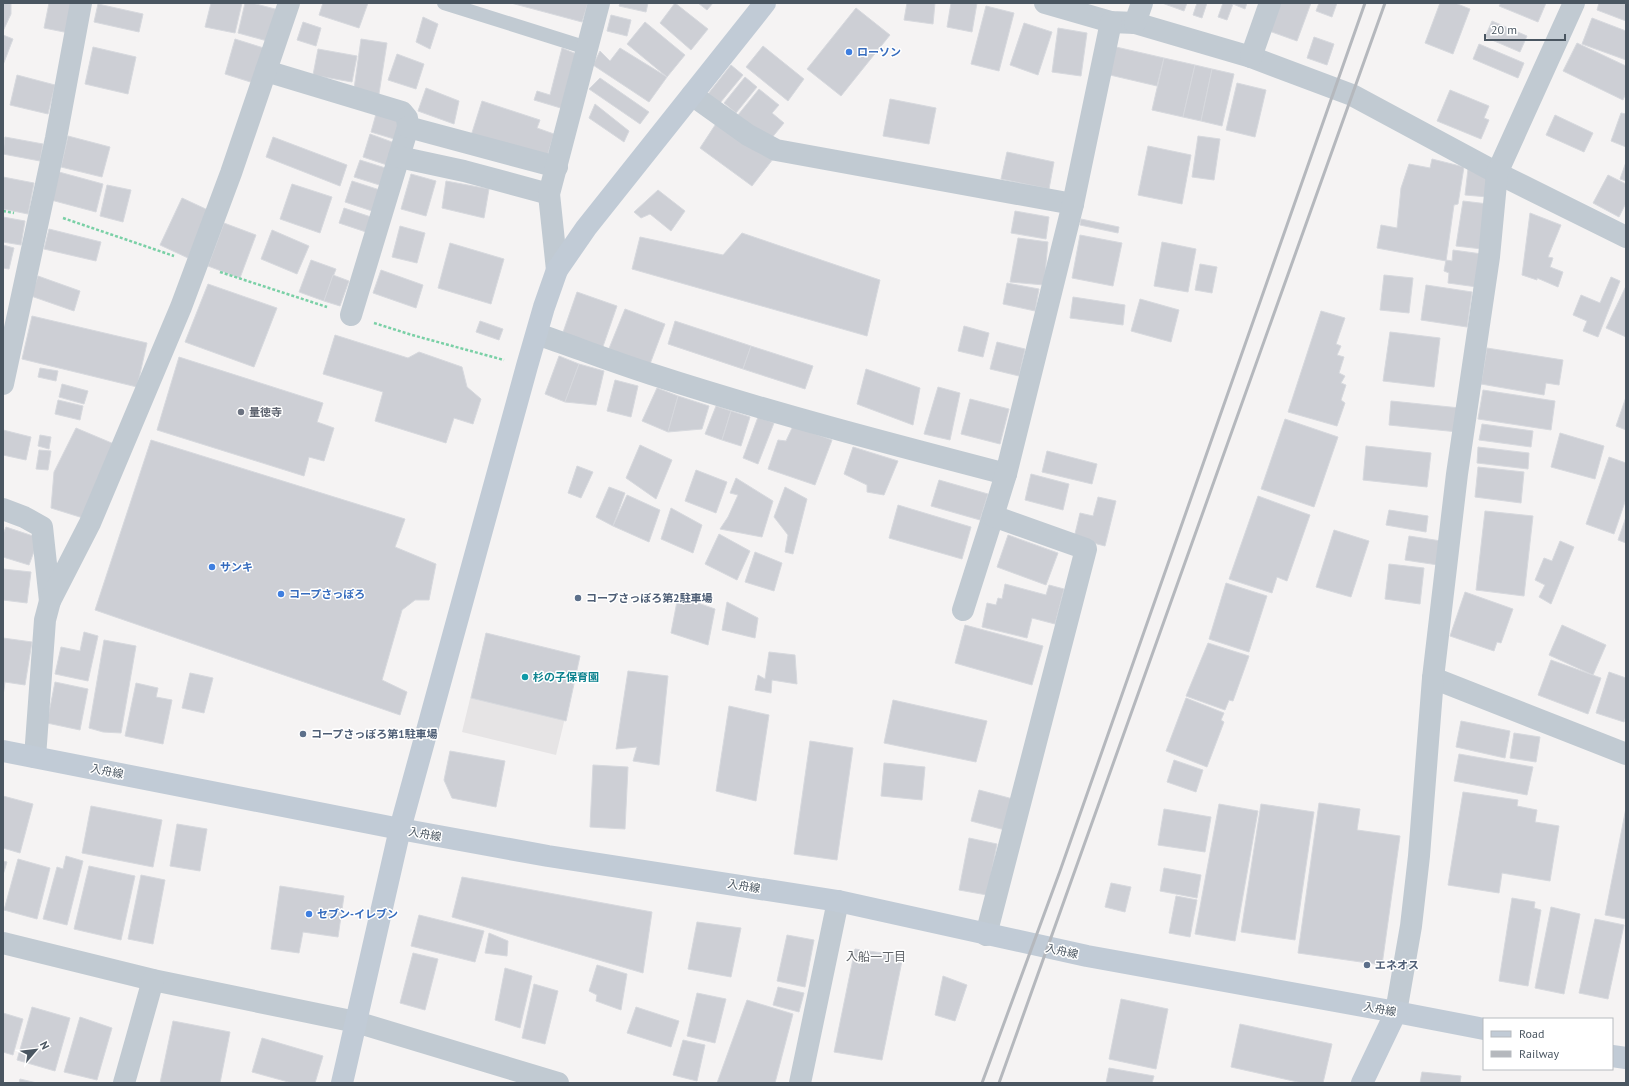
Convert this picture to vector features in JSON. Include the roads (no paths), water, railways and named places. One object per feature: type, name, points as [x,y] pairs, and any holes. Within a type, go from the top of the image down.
[{"type":"street","points":[[3,384],[56,138],[81,3]]},
{"type":"street","points":[[35,758],[45,620],[50,601],[90,523],[197,264],[231,173],[289,3]]},
{"type":"street","points":[[557,270],[549,194],[599,3]]},
{"type":"street","points":[[342,1083],[400,829],[527,366],[544,307],[557,270],[586,228],[765,3]]},
{"type":"street","points":[[1045,3],[1111,22],[1138,13],[1352,95],[1497,173],[1626,237]]},
{"type":"street","points":[[1251,57],[1270,3]]},
{"type":"street","points":[[1362,1083],[1396,1012],[1411,926],[1419,856],[1433,678],[1457,474],[1489,257],[1497,173],[1574,3]]},
{"type":"street","points":[[964,610],[1006,474],[1073,204],[1111,22]]},
{"type":"street","points":[[266,71],[402,112],[407,118],[408,128],[351,315]]},
{"type":"street","points":[[692,95],[748,135],[776,150],[1073,204]]},
{"type":"street","points":[[408,128],[556,167]]},
{"type":"street","points":[[399,157],[549,194]]},
{"type":"street","points":[[537,334],[650,374],[765,409],[904,448],[1006,474]]},
{"type":"street","points":[[3,509],[24,517],[42,527],[50,601]]},
{"type":"street","points":[[986,935],[1086,549],[993,516]]},
{"type":"street","points":[[1433,678],[1626,754]]},
{"type":"street","name":"入舟線","points":[[3,751],[400,829],[548,856],[838,901],[986,935],[1087,956],[1483,1029]]},
{"type":"street","points":[[800,1083],[838,901]]},
{"type":"street","points":[[3,943],[153,980],[356,1022],[558,1083]]},
{"type":"street","points":[[124,1083],[153,980]]},
{"type":"street","points":[[1613,1056],[1626,1058]]},
{"type":"lane","points":[[444,3],[587,48]]},
{"type":"railway","points":[[982,1083],[1060,871],[1365,3]]},
{"type":"railway","points":[[999,1083],[1385,3]]},
{"type":"place","name":"ローソン","points":[[849,52]]},
{"type":"place","name":"量徳寺","points":[[241,412]]},
{"type":"place","name":"サンキ","points":[[212,567]]},
{"type":"place","name":"コープさっぽろ","points":[[281,594]]},
{"type":"place","name":"コープさっぽろ第2駐車場","points":[[578,598]]},
{"type":"place","name":"杉の子保育園","points":[[525,677]]},
{"type":"place","name":"コープさっぽろ第1駐車場","points":[[303,734]]},
{"type":"place","name":"セブン-イレブン","points":[[309,914]]},
{"type":"place","name":"エネオス","points":[[1367,965]]},
{"type":"district","name":"入船一丁目","points":[[876,957]]}]
